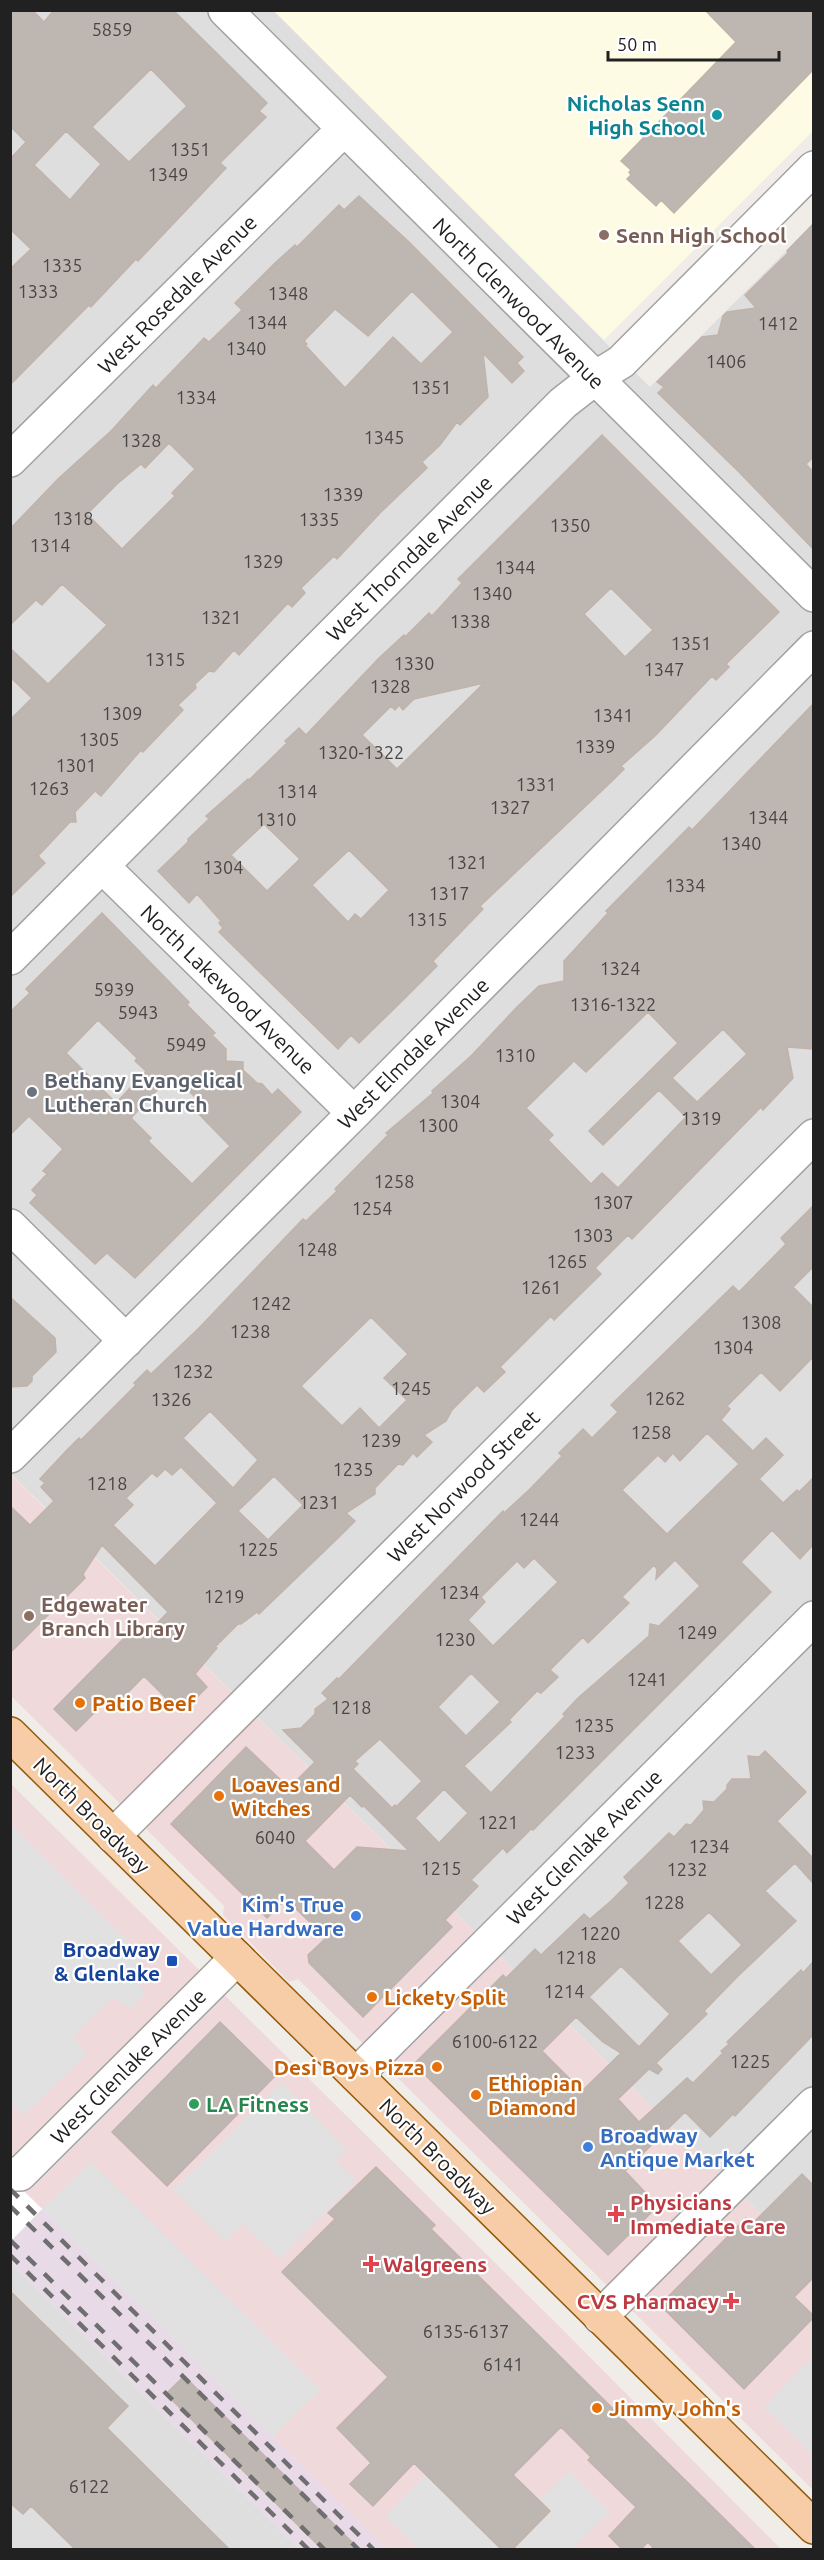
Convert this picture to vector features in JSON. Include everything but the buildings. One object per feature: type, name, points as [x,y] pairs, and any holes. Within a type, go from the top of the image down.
[{"type":"main road","name":"North Broadway","points":[[10,1734],[813,2527]]},
{"type":"street","name":"North Glenwood Avenue","points":[[225,10],[813,595]]},
{"type":"street","name":"West Rosedale Avenue","points":[[10,460],[344,129]]},
{"type":"street","name":"West Thorndale Avenue","points":[[10,958],[563,403],[595,378],[621,362],[813,168]]},
{"type":"street","name":"West Elmdale Avenue","points":[[10,1456],[354,1113],[813,648]]},
{"type":"street","name":"North Lakewood Avenue","points":[[102,866],[354,1113]]},
{"type":"street","name":"West Norwood Street","points":[[113,1836],[813,1136]]},
{"type":"street","points":[[10,1226],[126,1341]]},
{"type":"street","name":"West Glenlake Avenue","points":[[356,2075],[813,1618]]},
{"type":"street","name":"West Glenlake Avenue","points":[[14,2182],[237,1958]]},
{"type":"street","points":[[600,2317],[813,2104]]},
{"type":"shaded area","points":[[10,11],[274,11],[650,387],[813,224],[813,2265],[11,1474]]},
{"type":"shaded area","name":"Senn High School","points":[[274,11],[813,11],[813,131],[604,340]]},
{"type":"shaded area","points":[[10,1474],[813,2265],[813,2490],[298,1979],[289,1982],[223,1915],[224,1906],[11,1696]]},
{"type":"shaded area","points":[[10,1783],[781,2549],[387,2549],[11,2178]]},
{"type":"shaded area","points":[[10,1823],[142,1955],[135,1980],[146,1993],[130,2009],[114,1997],[73,2037],[87,2053],[24,2115],[10,2102]]},
{"type":"shaded area","points":[[282,2082],[347,2150],[336,2161],[356,2181],[280,2259],[243,2224],[225,2242],[173,2190]]},
{"type":"shaded area","points":[[90,2162],[321,2390],[273,2437],[42,2209]]},
{"type":"shaded area","points":[[42,2209],[387,2549],[299,2549],[11,2263],[10,2241]]},
{"type":"shaded area","points":[[11,2263],[299,2549],[11,2549]]},
{"type":"shaded area","points":[[813,2357],[813,2456],[764,2407]]},
{"type":"shaded area","points":[[569,2471],[610,2512],[572,2549],[512,2550],[550,2511],[539,2500]]},
{"type":"shaded area","points":[[426,2475],[502,2549],[418,2549],[385,2517]]},
{"type":"pier","points":[[10,2178],[42,2209],[11,2241],[10,2241]]},
{"type":"railway","points":[[10,2189],[374,2550]]},
{"type":"railway","points":[[10,2206],[359,2550]]},
{"type":"railway","points":[[10,2240],[325,2550]]},
{"type":"railway","points":[[10,2255],[309,2550]]},
{"type":"place","name":"Nicholas Senn High School","points":[[717,115]]},
{"type":"place","name":"Senn High School","points":[[604,235]]},
{"type":"place","name":"Bethany Evangelical Lutheran Church","points":[[32,1092]]},
{"type":"place","name":"Edgewater Branch Library","points":[[29,1616]]},
{"type":"place","name":"Patio Beef","points":[[80,1703]]},
{"type":"place","name":"Loaves and Witches","points":[[219,1796]]},
{"type":"place","name":"Kim's True Value Hardware","points":[[356,1916]]},
{"type":"place","name":"Broadway & Glenlake","points":[[172,1961]]},
{"type":"place","name":"Lickety Split","points":[[372,1997]]},
{"type":"place","name":"Desi Boys Pizza","points":[[437,2067]]},
{"type":"place","name":"Ethiopian Diamond","points":[[476,2095]]},
{"type":"place","name":"LA Fitness","points":[[194,2104]]},
{"type":"place","name":"Broadway Antique Market","points":[[588,2147]]},
{"type":"place","name":"Physicians Immediate Care","points":[[616,2214]]},
{"type":"place","name":"Walgreens","points":[[371,2264]]},
{"type":"place","name":"CVS Pharmacy","points":[[731,2301]]},
{"type":"place","name":"Jimmy John's","points":[[597,2408]]}]
